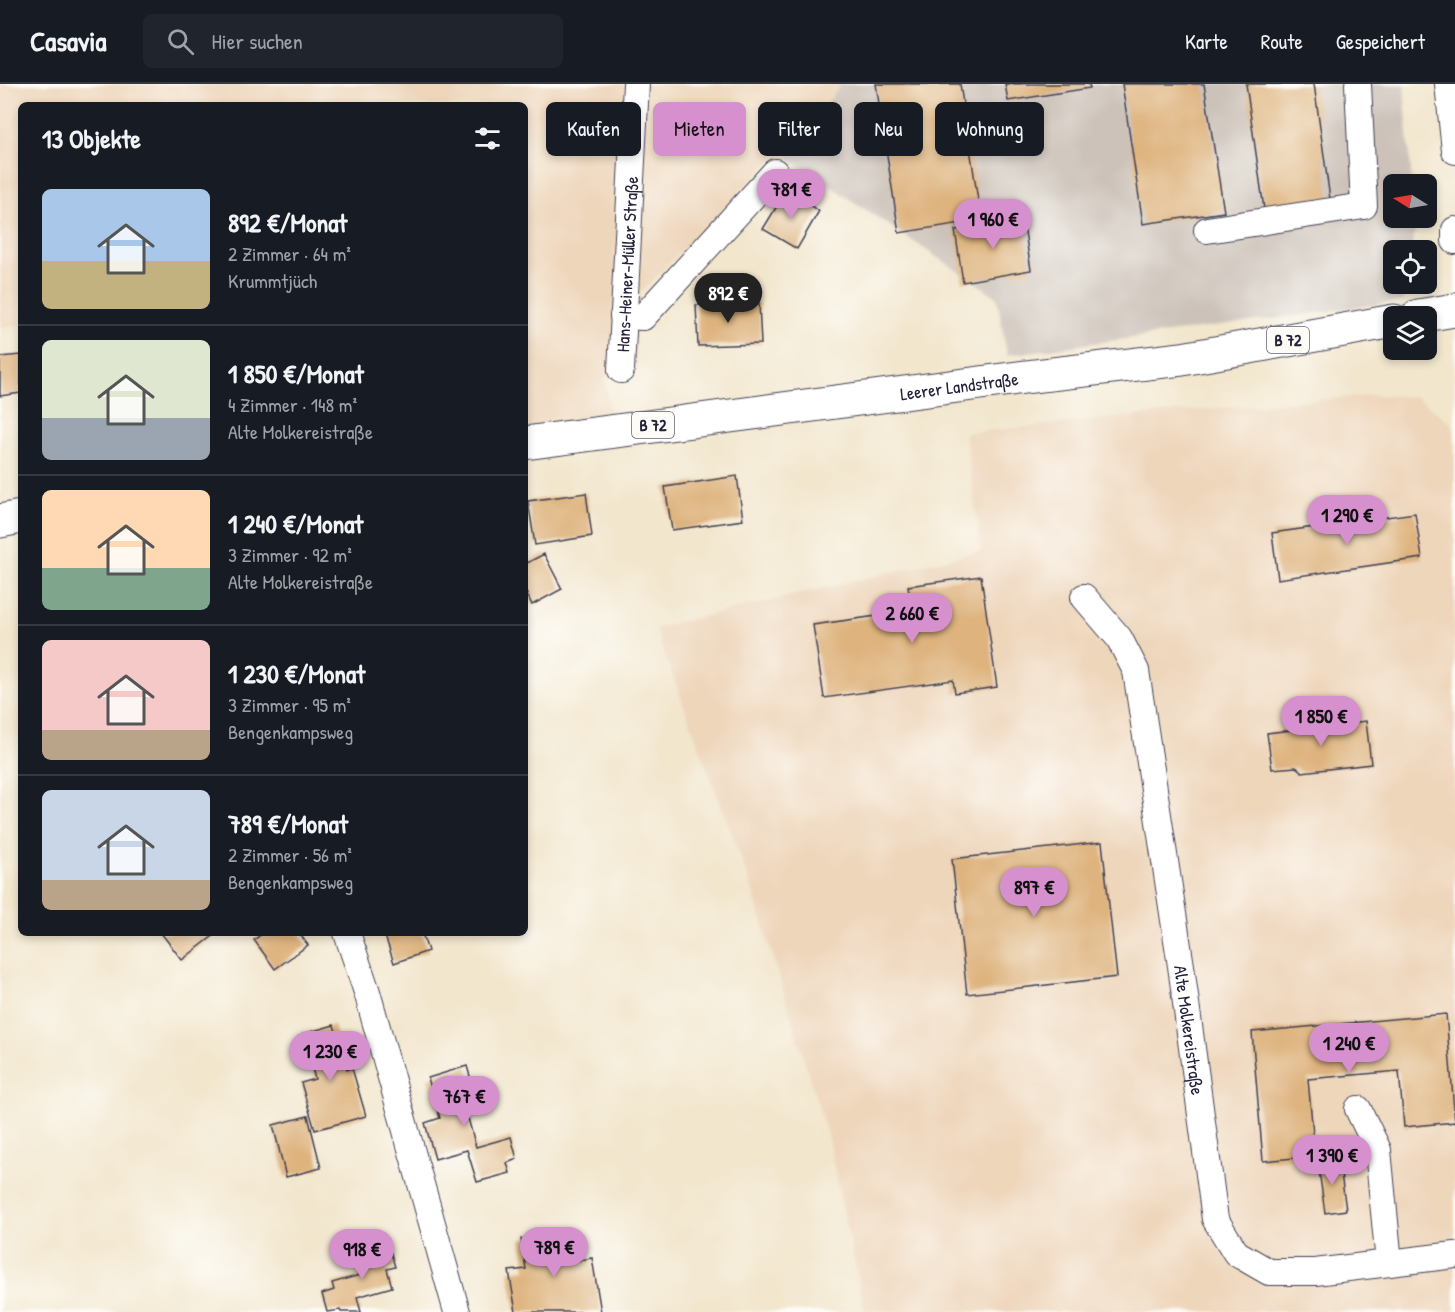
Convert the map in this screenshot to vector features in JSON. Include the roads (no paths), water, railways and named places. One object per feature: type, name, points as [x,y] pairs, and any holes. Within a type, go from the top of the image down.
[{"type":"main road","points":[[1437,313],[1455,310]]},
{"type":"main road","name":"Leerer Landstraße","points":[[528,443],[1025,376],[1182,360],[1383,323]]},
{"type":"main road","points":[[0,520],[18,517]]},
{"type":"street","name":"Hans-Heiner-Müller Straße","points":[[621,370],[636,84]]},
{"type":"street","points":[[1208,230],[1364,206],[1358,84]]},
{"type":"street","points":[[1448,84],[1455,151]]},
{"type":"street","points":[[623,316],[644,317],[776,172]]},
{"type":"street","points":[[1455,230],[1455,241]]},
{"type":"street","name":"Alte Molkereistraße","points":[[1084,597],[1119,638],[1136,671],[1181,966],[1215,1219],[1236,1254],[1269,1272],[1315,1272],[1455,1255]]},
{"type":"street","points":[[347,936],[367,992],[457,1312]]},
{"type":"street","points":[[1358,1108],[1378,1150],[1389,1263]]}]
